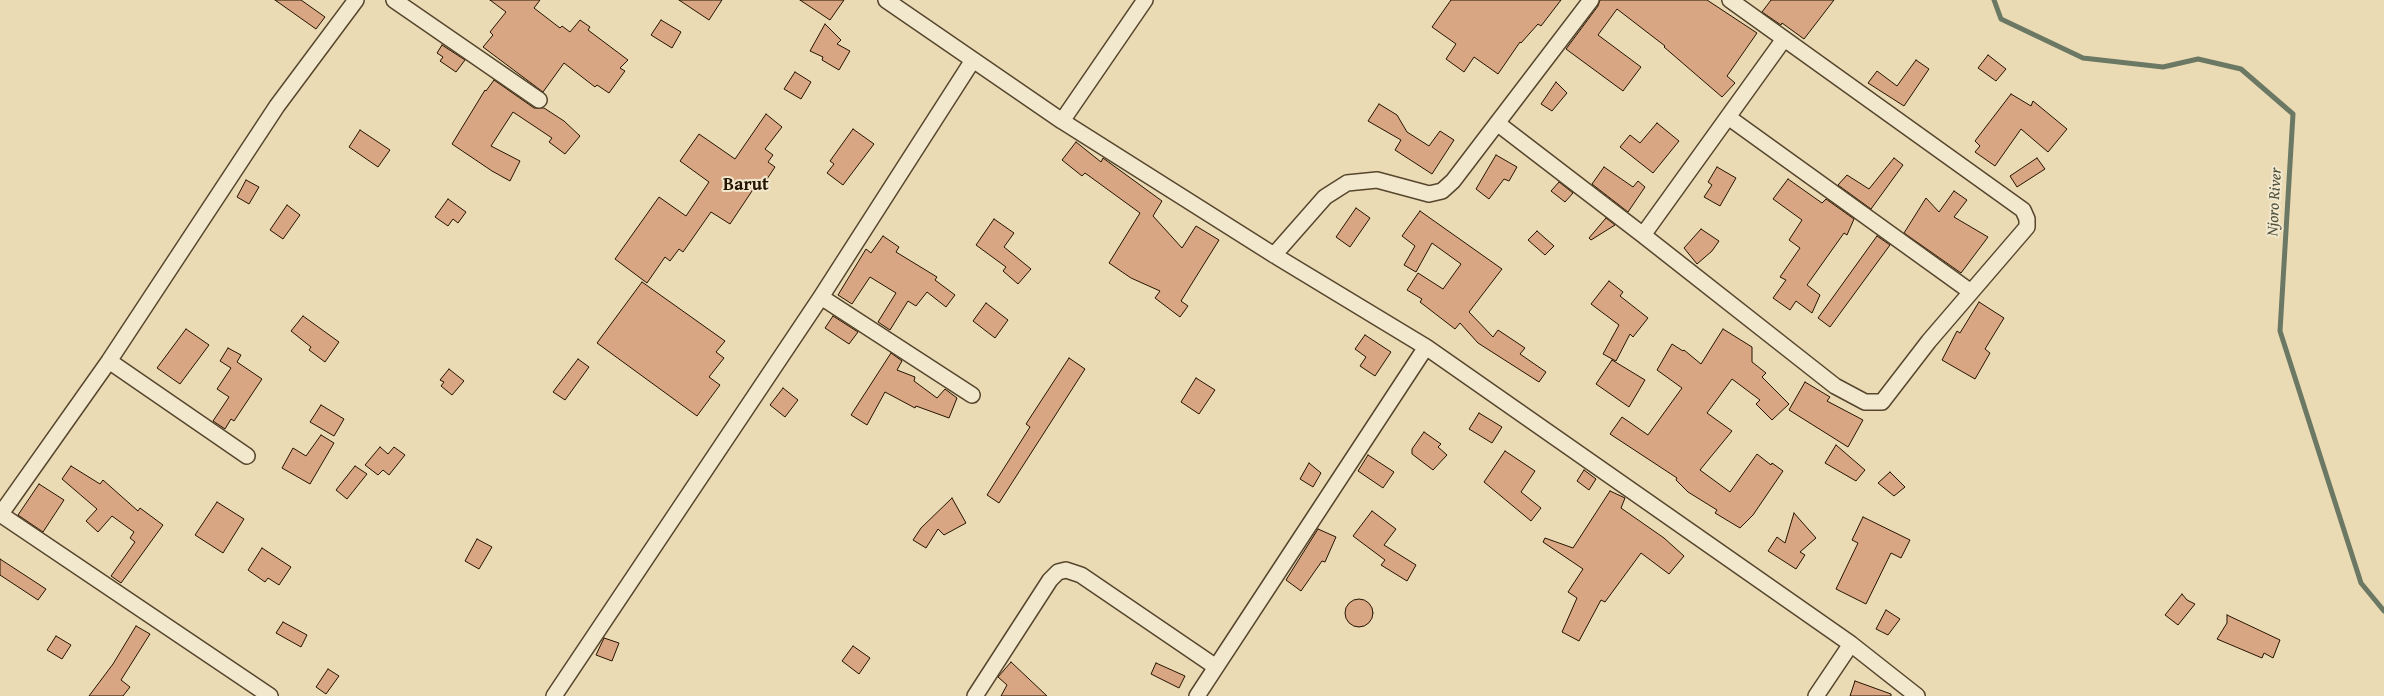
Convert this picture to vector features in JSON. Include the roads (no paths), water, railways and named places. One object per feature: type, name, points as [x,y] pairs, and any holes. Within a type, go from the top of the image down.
[{"type":"street","points":[[270,696],[0,514],[109,362],[277,106],[356,0]]},
{"type":"street","points":[[394,0],[539,100]]},
{"type":"street","points":[[886,0],[1062,121],[1274,255],[1426,347],[1852,644],[1917,696]]},
{"type":"street","points":[[1062,121],[1146,0]]},
{"type":"street","points":[[1274,255],[1325,197],[1347,184],[1377,180],[1430,194],[1442,191],[1453,181],[1591,0]]},
{"type":"street","points":[[1497,124],[1643,235],[1835,386],[1865,402],[1882,402],[1928,341],[2027,227],[2027,219],[2023,210],[1730,0]]},
{"type":"street","points":[[1643,235],[1784,39]]},
{"type":"street","points":[[554,696],[821,297],[974,60]]},
{"type":"street","points":[[1728,117],[1971,292]]},
{"type":"street","points":[[821,297],[972,395]]},
{"type":"street","points":[[1197,696],[1426,347]]},
{"type":"street","points":[[109,362],[247,456]]},
{"type":"street","points":[[975,696],[1050,580],[1058,572],[1066,570],[1081,575],[1216,667]]},
{"type":"street","points":[[1816,696],[1852,644]]},
{"type":"waterway","name":"Njoro River","points":[[1994,0],[2001,19],[2083,58],[2163,67],[2198,59],[2241,69],[2293,114],[2280,331],[2361,583],[2384,611]]},
{"type":"district","name":"Barut","points":[[746,185]]}]
